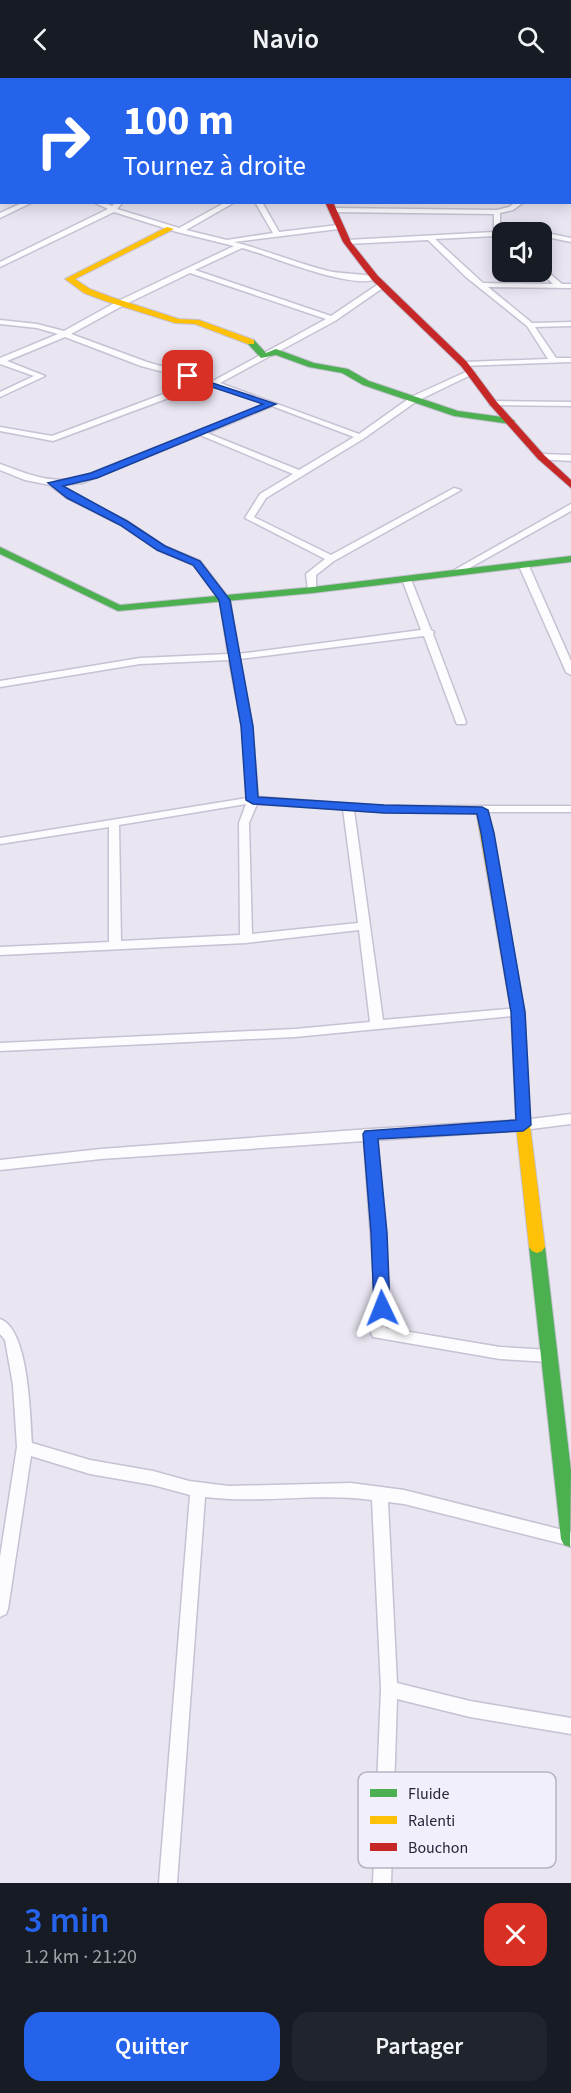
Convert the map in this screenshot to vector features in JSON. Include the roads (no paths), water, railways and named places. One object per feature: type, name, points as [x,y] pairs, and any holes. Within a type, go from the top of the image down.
[{"type":"street","points":[[1,215],[26,204]]},
{"type":"street","points":[[100,204],[175,230],[240,246],[341,276],[379,281]]},
{"type":"street","points":[[2,262],[112,210],[118,204]]},
{"type":"street","points":[[228,204],[70,276],[70,281],[120,303],[178,321],[196,322],[221,330],[255,344],[264,356]]},
{"type":"street","points":[[259,204],[277,234]]},
{"type":"street","points":[[518,204],[511,209],[497,212],[330,206],[347,242],[379,281],[467,369],[541,458],[571,485]]},
{"type":"street","points":[[497,212],[497,222]]},
{"type":"street","points":[[219,242],[339,227]]},
{"type":"street","points":[[347,242],[492,236]]},
{"type":"street","points":[[552,236],[571,240]]},
{"type":"street","points":[[429,237],[531,325],[553,360]]},
{"type":"street","points":[[0,361],[65,334],[120,303],[240,246]]},
{"type":"street","points":[[188,270],[332,319]]},
{"type":"street","points":[[552,278],[560,286]]},
{"type":"street","points":[[0,429],[53,439],[209,382],[264,356],[332,319],[379,281]]},
{"type":"street","points":[[482,285],[571,286]]},
{"type":"street","points":[[0,322],[22,322],[65,334],[142,364],[209,382],[311,417],[360,437]]},
{"type":"street","points":[[531,325],[571,324]]},
{"type":"street","points":[[264,356],[276,352],[312,365],[345,371],[366,383],[457,414],[510,421]]},
{"type":"street","points":[[331,559],[249,518],[263,496],[360,437],[414,399],[467,369],[571,360]]},
{"type":"street","points":[[0,361],[41,376],[0,395]]},
{"type":"street","points":[[493,403],[571,404]]},
{"type":"street","points":[[3,471],[53,483],[79,481],[271,404]]},
{"type":"street","points":[[201,434],[301,474]]},
{"type":"street","points":[[541,458],[571,458]]},
{"type":"street","points":[[53,483],[70,496],[124,523],[161,548],[197,563],[225,600],[247,726],[253,800],[244,823],[246,939]]},
{"type":"street","points":[[313,590],[310,573],[331,559],[457,490]]},
{"type":"street","points":[[454,573],[571,507]]},
{"type":"street","points":[[0,550],[118,608],[225,600],[571,559]]},
{"type":"street","points":[[524,566],[571,672]]},
{"type":"street","points":[[407,579],[429,632],[461,722]]},
{"type":"street","points":[[0,684],[140,662],[235,657],[429,632]]},
{"type":"street","points":[[0,842],[253,800],[348,807],[571,809]]},
{"type":"street","points":[[348,807],[377,1025]]},
{"type":"street","points":[[25,1448],[90,1467],[198,1489],[238,1493],[351,1491],[414,1499],[571,1539],[523,1125],[518,1012],[482,810]]},
{"type":"street","points":[[114,823],[116,945]]},
{"type":"street","points":[[0,951],[246,939],[364,926]]},
{"type":"street","points":[[0,1047],[295,1033],[518,1012]]},
{"type":"street","points":[[0,1165],[101,1154],[523,1125],[571,1119]]},
{"type":"street","points":[[370,1134],[382,1294],[378,1333],[500,1353],[549,1356]]},
{"type":"street","points":[[0,1325],[8,1332],[12,1340],[21,1385],[25,1448],[0,1609]]},
{"type":"street","points":[[168,1883],[198,1489]]},
{"type":"street","points":[[380,1494],[389,1689],[386,1772]]},
{"type":"street","points":[[389,1689],[470,1709],[571,1726]]},
{"type":"street","points":[[382,1883],[383,1868]]}]
